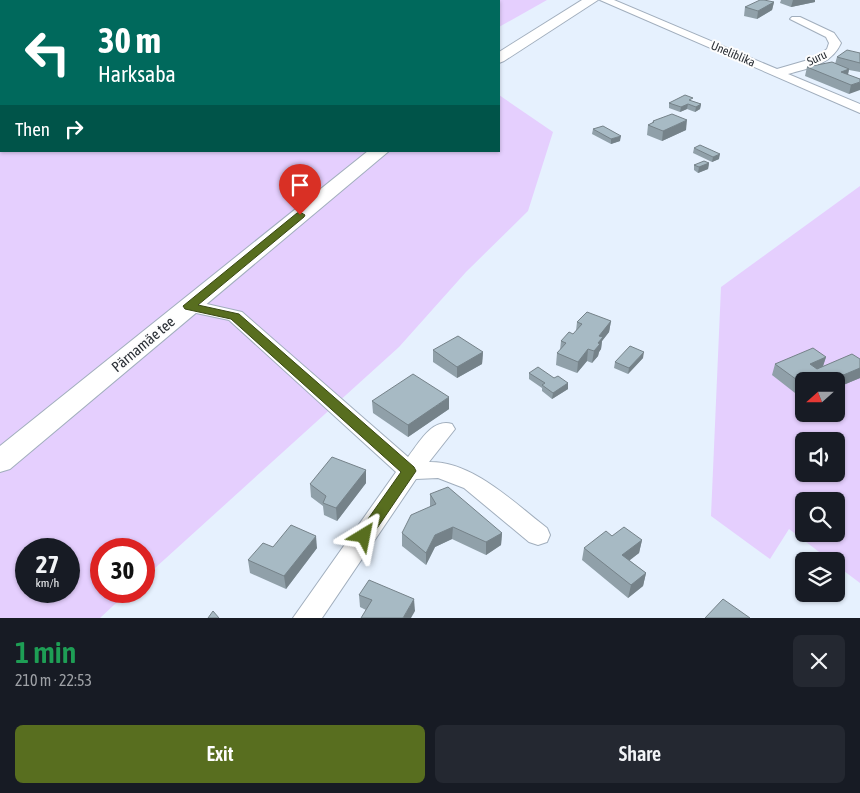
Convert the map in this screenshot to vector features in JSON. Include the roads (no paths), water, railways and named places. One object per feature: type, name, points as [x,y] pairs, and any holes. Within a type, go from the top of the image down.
[{"type":"main road","points":[[500,57],[591,0]]},
{"type":"main road","name":"Pärnamäe tee","points":[[0,462],[379,152]]},
{"type":"street","name":"Uneliblika","points":[[605,0],[860,109]]},
{"type":"street","name":"Suru","points":[[777,73],[814,62],[827,56],[834,49],[835,43],[830,35],[796,19]]},
{"type":"street","points":[[189,306],[235,316],[409,471],[439,470],[472,482],[538,534]]},
{"type":"street","points":[[307,618],[409,471],[444,429]]}]
